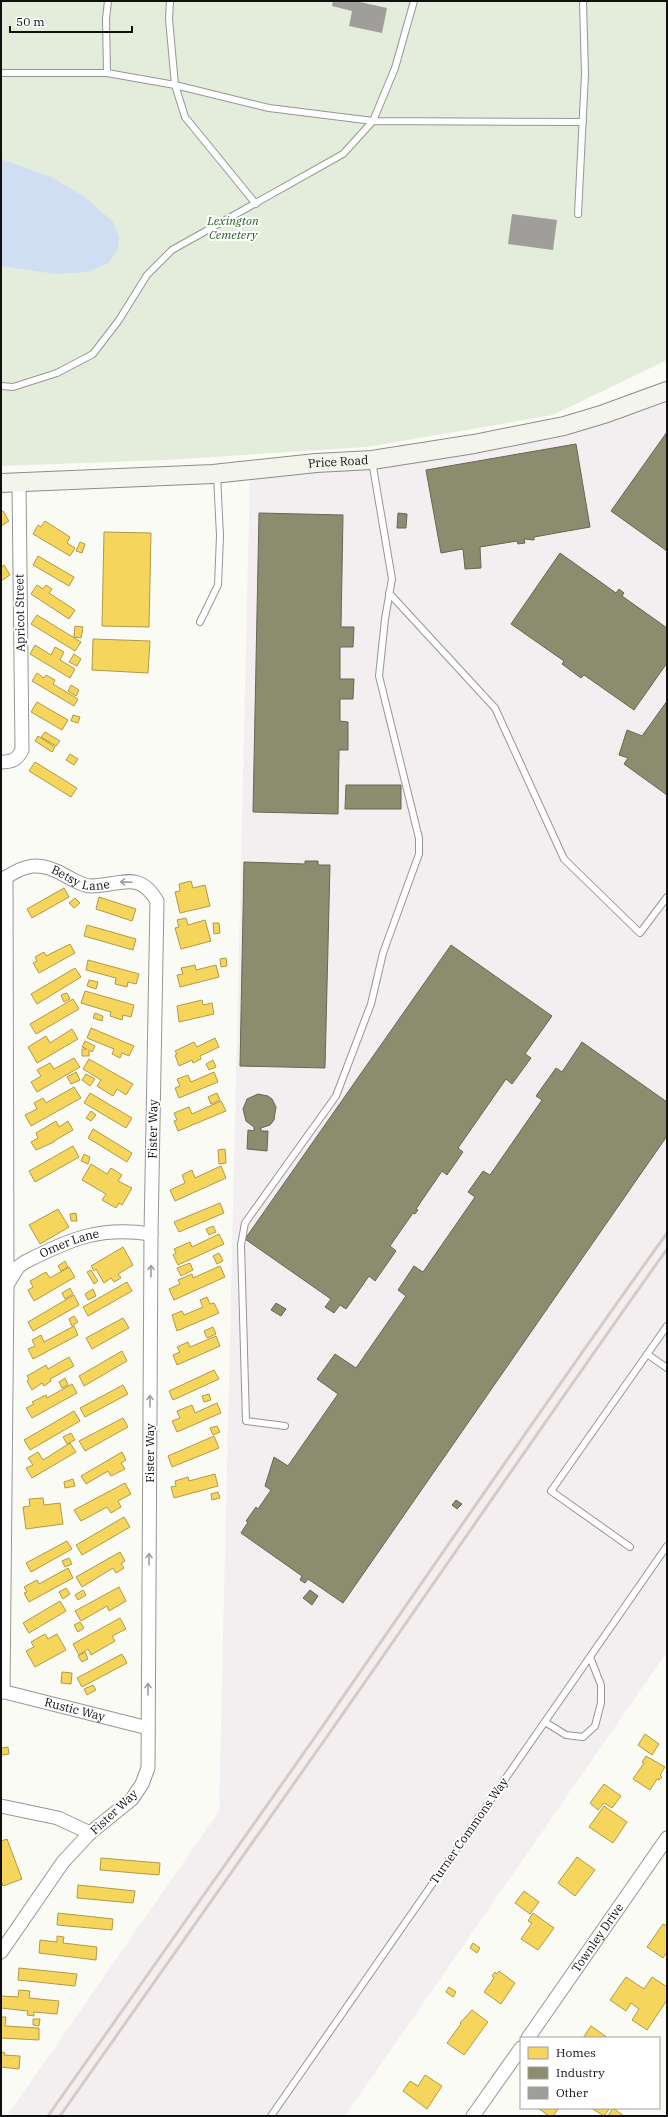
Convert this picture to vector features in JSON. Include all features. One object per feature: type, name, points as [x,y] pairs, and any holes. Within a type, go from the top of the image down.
[{"type":"street","name":"Price Road","points":[[1,483],[216,473],[372,460],[474,444],[564,426],[604,414],[667,391]]},
{"type":"street","name":"Apricot Street","points":[[1,762],[10,762],[18,758],[22,744],[19,482]]},
{"type":"street","name":"Betsy Lane","points":[[4,879],[20,869],[29,867],[52,867],[77,883],[91,886],[126,881],[143,884],[150,889],[157,900]]},
{"type":"street","points":[[2,1691],[4,879]]},
{"type":"street","name":"Fister Way","points":[[1,1952],[63,1862],[90,1833],[132,1798],[142,1784],[148,1768],[150,1750],[148,1728],[151,1234],[157,900]]},
{"type":"street","name":"Omer Lane","points":[[4,1286],[18,1267],[25,1262],[82,1237],[104,1232],[127,1230],[151,1234]]},
{"type":"street","name":"Rustic Way","points":[[2,1691],[148,1728]]},
{"type":"street","points":[[1,1806],[58,1818],[90,1833]]},
{"type":"street","name":"Townley Drive","points":[[529,2037],[667,1838]]},
{"type":"street","points":[[474,2116],[520,2049]]},
{"type":"lane","points":[[107,72],[106,20],[108,1]]},
{"type":"lane","points":[[170,1],[169,19],[175,85],[185,117],[256,204]]},
{"type":"lane","points":[[1,386],[13,387],[57,373],[93,354],[119,320],[148,275],[172,250],[343,154],[373,121],[395,68],[414,1]]},
{"type":"lane","points":[[578,214],[585,74],[583,1]]},
{"type":"lane","points":[[1,73],[107,72],[175,85],[269,108],[373,121],[583,122]]},
{"type":"lane","points":[[285,1426],[246,1421],[241,1245],[245,1223],[336,1096],[371,1004],[383,953],[418,854],[419,838],[379,676],[384,619],[392,579],[372,460]]},
{"type":"lane","points":[[200,622],[218,585],[220,536],[216,473]]},
{"type":"lane","points":[[389,593],[495,708],[564,859],[640,933],[667,896]]},
{"type":"lane","points":[[630,1547],[551,1491],[667,1326]]},
{"type":"lane","points":[[647,1354],[667,1368]]},
{"type":"lane","name":"Turner Commons Way","points":[[271,2116],[667,1546]]},
{"type":"lane","points":[[545,1722],[566,1735],[583,1737],[595,1726],[601,1703],[601,1684],[590,1657]]},
{"type":"shaded area","points":[[667,391],[667,1652],[345,2116],[7,2116],[219,1811],[250,470],[474,444]]},
{"type":"green space","name":"Lexington Cemetery","points":[[1,1],[667,1],[667,360],[553,415],[367,447],[166,460],[1,466]]},
{"type":"water","points":[[1,159],[51,177],[85,197],[113,222],[119,238],[117,251],[108,263],[88,272],[56,274],[1,266]]},
{"type":"building: Homes","points":[[3,511],[9,521],[1,526],[1,512]]},
{"type":"building: Homes","points":[[45,521],[70,537],[67,543],[75,548],[70,556],[33,534],[38,525],[41,527]]},
{"type":"building: Homes","points":[[104,532],[151,533],[149,627],[102,626]]},
{"type":"building: Homes","points":[[80,542],[85,544],[82,553],[76,551]]},
{"type":"building: Homes","points":[[38,556],[74,577],[69,586],[33,565]]},
{"type":"building: Homes","points":[[4,565],[10,575],[1,581],[1,567]]},
{"type":"building: Homes","points":[[37,585],[43,589],[46,585],[52,589],[49,593],[75,610],[69,619],[31,594]]},
{"type":"building: Homes","points":[[37,615],[81,642],[75,651],[31,624]]},
{"type":"building: Homes","points":[[75,626],[83,627],[81,638],[74,637]]},
{"type":"building: Homes","points":[[93,639],[150,641],[148,673],[92,670]]},
{"type":"building: Homes","points":[[35,645],[51,655],[55,647],[64,652],[60,660],[75,669],[70,678],[30,654]]},
{"type":"building: Homes","points":[[74,654],[81,659],[77,666],[69,662]]},
{"type":"building: Homes","points":[[37,673],[44,678],[46,675],[55,680],[53,684],[78,699],[74,706],[32,681]]},
{"type":"building: Homes","points":[[71,685],[79,690],[76,696],[68,691]]},
{"type":"building: Homes","points":[[37,702],[68,720],[62,730],[31,712]]},
{"type":"building: Homes","points":[[73,715],[80,717],[78,723],[71,721]]},
{"type":"building: Homes","points":[[45,732],[60,741],[56,746],[41,737]]},
{"type":"building: Homes","points":[[38,736],[55,747],[52,752],[35,741]]},
{"type":"building: Homes","points":[[70,754],[78,759],[74,765],[66,760]]},
{"type":"building: Homes","points":[[35,762],[77,788],[71,797],[29,771]]},
{"type":"building: Homes","points":[[191,881],[193,888],[205,885],[210,906],[180,913],[175,892],[180,891],[179,884]]},
{"type":"building: Homes","points":[[64,888],[69,897],[32,918],[27,909]]},
{"type":"building: Homes","points":[[99,897],[136,909],[132,921],[96,909]]},
{"type":"building: Homes","points":[[75,898],[80,903],[74,908],[69,903]]},
{"type":"building: Homes","points":[[186,918],[188,925],[205,920],[211,941],[181,949],[175,928],[179,927],[177,920]]},
{"type":"building: Homes","points":[[213,923],[219,923],[220,933],[214,934]]},
{"type":"building: Homes","points":[[87,925],[136,939],[133,950],[84,936]]},
{"type":"building: Homes","points":[[70,944],[75,953],[39,973],[33,963],[37,961],[35,957],[44,952],[46,956]]},
{"type":"building: Homes","points":[[226,958],[227,966],[221,967],[220,959]]},
{"type":"building: Homes","points":[[88,960],[139,974],[136,984],[128,982],[127,987],[115,984],[116,978],[86,970]]},
{"type":"building: Homes","points":[[195,965],[196,970],[216,965],[219,977],[180,987],[177,975],[183,974],[181,968]]},
{"type":"building: Homes","points":[[75,968],[81,977],[37,1004],[31,994]]},
{"type":"building: Homes","points":[[89,980],[98,982],[96,989],[87,986]]},
{"type":"building: Homes","points":[[85,991],[134,1005],[131,1017],[123,1015],[122,1020],[110,1016],[111,1012],[81,1003]]},
{"type":"building: Homes","points":[[67,993],[70,999],[64,1002],[61,995]]},
{"type":"building: Homes","points":[[73,999],[79,1009],[36,1034],[30,1024]]},
{"type":"building: Homes","points":[[202,1000],[203,1005],[212,1003],[214,1014],[179,1022],[177,1006]]},
{"type":"building: Homes","points":[[95,1013],[103,1016],[102,1021],[93,1018]]},
{"type":"building: Homes","points":[[91,1028],[134,1046],[129,1056],[122,1053],[120,1058],[112,1054],[114,1049],[87,1038]]},
{"type":"building: Homes","points":[[72,1029],[78,1039],[37,1063],[28,1047],[46,1036],[50,1043]]},
{"type":"building: Homes","points":[[215,1038],[219,1047],[200,1056],[201,1059],[193,1063],[192,1060],[179,1066],[175,1051],[194,1042],[197,1047]]},
{"type":"building: Homes","points":[[85,1041],[95,1046],[92,1052],[89,1050],[89,1056],[82,1056],[82,1049],[87,1049],[82,1047]]},
{"type":"building: Homes","points":[[74,1058],[80,1067],[37,1092],[31,1082],[41,1076],[37,1070],[50,1063],[54,1069]]},
{"type":"building: Homes","points":[[89,1059],[133,1084],[126,1095],[117,1089],[113,1096],[97,1086],[101,1080],[83,1069]]},
{"type":"building: Homes","points":[[213,1060],[216,1067],[209,1070],[206,1064]]},
{"type":"building: Homes","points":[[76,1072],[80,1080],[71,1084],[67,1077]]},
{"type":"building: Homes","points":[[214,1072],[218,1082],[179,1098],[175,1088],[180,1086],[177,1079],[188,1075],[191,1082]]},
{"type":"building: Homes","points":[[86,1074],[95,1079],[90,1086],[82,1080]]},
{"type":"building: Homes","points":[[74,1087],[81,1098],[31,1126],[25,1115],[37,1109],[34,1103],[43,1098],[46,1103]]},
{"type":"building: Homes","points":[[90,1093],[132,1118],[126,1128],[84,1103]]},
{"type":"building: Homes","points":[[217,1093],[220,1100],[211,1104],[208,1097]]},
{"type":"building: Homes","points":[[221,1101],[226,1111],[178,1131],[174,1121],[177,1120],[174,1113],[189,1107],[192,1114]]},
{"type":"building: Homes","points":[[91,1111],[96,1115],[91,1121],[86,1118]]},
{"type":"building: Homes","points":[[56,1121],[59,1127],[68,1121],[73,1130],[54,1142],[36,1150],[31,1142],[38,1138],[36,1133]]},
{"type":"building: Homes","points":[[93,1129],[132,1153],[127,1162],[88,1138]]},
{"type":"building: Homes","points":[[73,1146],[79,1157],[35,1182],[29,1171]]},
{"type":"building: Homes","points":[[225,1149],[226,1163],[219,1164],[218,1150]]},
{"type":"building: Homes","points":[[84,1154],[90,1157],[88,1164],[81,1161]]},
{"type":"building: Homes","points":[[91,1164],[107,1174],[111,1168],[122,1175],[118,1181],[132,1188],[122,1205],[119,1203],[116,1208],[102,1200],[106,1194],[82,1180]]},
{"type":"building: Homes","points":[[221,1166],[226,1178],[175,1201],[170,1190],[185,1183],[182,1175],[192,1170],[195,1178]]},
{"type":"building: Homes","points":[[220,1203],[224,1213],[179,1232],[174,1222]]},
{"type":"building: Homes","points":[[58,1209],[69,1227],[40,1244],[29,1225]]},
{"type":"building: Homes","points":[[76,1213],[77,1221],[71,1221],[70,1214]]},
{"type":"building: Homes","points":[[213,1226],[216,1232],[209,1235],[206,1229]]},
{"type":"building: Homes","points":[[219,1234],[224,1244],[178,1265],[173,1255],[176,1253],[174,1249],[190,1242],[192,1247]]},
{"type":"building: Homes","points":[[123,1247],[133,1265],[118,1274],[121,1278],[114,1282],[111,1278],[104,1283],[96,1269],[94,1271],[91,1266]]},
{"type":"building: Homes","points":[[219,1253],[223,1261],[217,1264],[213,1256]]},
{"type":"building: Homes","points":[[65,1261],[68,1267],[61,1271],[58,1266]]},
{"type":"building: Homes","points":[[190,1263],[193,1270],[181,1276],[177,1268]]},
{"type":"building: Homes","points":[[220,1266],[225,1277],[174,1300],[169,1289],[180,1284],[178,1280],[192,1274],[193,1278]]},
{"type":"building: Homes","points":[[69,1267],[75,1277],[34,1301],[28,1290],[33,1287],[30,1281],[46,1272],[50,1278]]},
{"type":"building: Homes","points":[[91,1270],[98,1281],[94,1284],[87,1272]]},
{"type":"building: Homes","points":[[127,1282],[132,1291],[88,1316],[83,1307]]},
{"type":"building: Homes","points":[[70,1288],[73,1294],[65,1299],[62,1293]]},
{"type":"building: Homes","points":[[93,1289],[96,1296],[88,1300],[85,1294]]},
{"type":"building: Homes","points":[[74,1295],[79,1305],[33,1331],[28,1322]]},
{"type":"building: Homes","points":[[207,1297],[210,1304],[214,1303],[219,1313],[177,1331],[172,1315],[182,1311],[184,1315],[203,1307],[200,1300]]},
{"type":"building: Homes","points":[[74,1316],[78,1322],[72,1326],[69,1319]]},
{"type":"building: Homes","points":[[123,1318],[129,1328],[92,1349],[86,1338]]},
{"type":"building: Homes","points":[[74,1326],[78,1335],[33,1359],[28,1349],[35,1346],[32,1340],[41,1335],[44,1342]]},
{"type":"building: Homes","points":[[213,1327],[216,1334],[207,1338],[204,1331]]},
{"type":"building: Homes","points":[[216,1336],[220,1346],[177,1365],[173,1355],[180,1352],[177,1347],[188,1342],[190,1347]]},
{"type":"building: Homes","points":[[122,1351],[127,1361],[84,1386],[79,1376]]},
{"type":"building: Homes","points":[[69,1357],[74,1366],[50,1379],[51,1381],[44,1386],[42,1383],[32,1390],[27,1381],[29,1379],[27,1376],[46,1365],[48,1369]]},
{"type":"building: Homes","points":[[214,1370],[219,1379],[173,1400],[169,1391]]},
{"type":"building: Homes","points":[[65,1378],[68,1385],[62,1388],[59,1382]]},
{"type":"building: Homes","points":[[72,1384],[77,1393],[32,1418],[26,1408],[34,1404],[32,1402],[46,1395],[47,1398]]},
{"type":"building: Homes","points":[[123,1385],[128,1394],[85,1417],[80,1408]]},
{"type":"building: Homes","points":[[209,1394],[211,1400],[204,1402],[202,1396]]},
{"type":"building: Homes","points":[[217,1403],[221,1413],[177,1432],[172,1421],[180,1418],[177,1411],[192,1405],[195,1413]]},
{"type":"building: Homes","points":[[74,1411],[80,1421],[30,1450],[24,1440]]},
{"type":"building: Homes","points":[[123,1418],[128,1427],[85,1451],[79,1441]]},
{"type":"building: Homes","points":[[217,1426],[220,1432],[213,1435],[210,1428]]},
{"type":"building: Homes","points":[[71,1433],[75,1440],[67,1444],[63,1437]]},
{"type":"building: Homes","points":[[214,1436],[219,1448],[172,1467],[168,1456]]},
{"type":"building: Homes","points":[[70,1443],[76,1452],[32,1478],[26,1468],[33,1465],[28,1458],[38,1452],[43,1460]]},
{"type":"building: Homes","points":[[122,1452],[126,1460],[121,1463],[125,1469],[111,1476],[108,1471],[86,1484],[81,1476]]},
{"type":"building: Homes","points":[[215,1474],[218,1486],[174,1498],[171,1487],[176,1486],[175,1481],[188,1477],[189,1481]]},
{"type":"building: Homes","points":[[73,1479],[75,1486],[65,1488],[64,1482]]},
{"type":"building: Homes","points":[[125,1483],[131,1494],[118,1501],[121,1507],[111,1513],[107,1507],[81,1521],[74,1510]]},
{"type":"building: Homes","points":[[218,1492],[220,1498],[212,1500],[211,1494]]},
{"type":"building: Homes","points":[[43,1498],[44,1505],[60,1503],[63,1524],[26,1529],[23,1507],[30,1506],[29,1499]]},
{"type":"building: Homes","points":[[124,1517],[130,1527],[82,1555],[76,1545]]},
{"type":"building: Homes","points":[[67,1541],[72,1549],[31,1572],[26,1563]]},
{"type":"building: Homes","points":[[120,1552],[125,1561],[121,1564],[124,1568],[116,1573],[113,1568],[82,1587],[76,1577]]},
{"type":"building: Homes","points":[[69,1558],[72,1564],[65,1567],[62,1561]]},
{"type":"building: Homes","points":[[68,1568],[73,1578],[29,1602],[24,1593],[27,1592],[24,1587],[37,1580],[39,1584]]},
{"type":"building: Homes","points":[[119,1587],[126,1601],[109,1611],[107,1606],[81,1621],[75,1611]]},
{"type":"building: Homes","points":[[66,1588],[70,1594],[63,1599],[59,1592]]},
{"type":"building: Homes","points":[[83,1590],[86,1595],[78,1600],[75,1595]]},
{"type":"building: Homes","points":[[60,1601],[66,1611],[29,1633],[23,1623]]},
{"type":"building: Homes","points":[[120,1618],[126,1629],[112,1636],[115,1641],[91,1655],[88,1649],[79,1655],[73,1644]]},
{"type":"building: Homes","points":[[80,1622],[84,1628],[78,1632],[74,1625]]},
{"type":"building: Homes","points":[[45,1634],[48,1639],[57,1634],[66,1650],[35,1667],[26,1651],[34,1647],[31,1642]]},
{"type":"building: Homes","points":[[85,1652],[88,1659],[82,1662],[78,1656]]},
{"type":"building: Homes","points":[[122,1654],[127,1663],[82,1687],[77,1678]]},
{"type":"building: Homes","points":[[62,1672],[72,1673],[71,1684],[61,1683]]},
{"type":"building: Homes","points":[[93,1685],[96,1690],[87,1695],[84,1689]]},
{"type":"building: Homes","points":[[645,1734],[659,1744],[652,1755],[638,1745]]},
{"type":"building: Homes","points":[[8,1747],[9,1754],[2,1755],[1,1748]]},
{"type":"building: Homes","points":[[646,1756],[665,1767],[660,1775],[662,1777],[659,1780],[657,1779],[650,1790],[633,1779],[644,1763],[642,1762]]},
{"type":"building: Homes","points":[[604,1784],[621,1796],[612,1808],[604,1803],[598,1810],[590,1803]]},
{"type":"building: Homes","points":[[604,1806],[627,1822],[613,1843],[589,1827]]},
{"type":"building: Homes","points":[[7,1839],[22,1879],[3,1886],[1,1880],[1,1841]]},
{"type":"building: Homes","points":[[577,1857],[595,1870],[575,1896],[558,1883]]},
{"type":"building: Homes","points":[[101,1858],[160,1863],[159,1875],[100,1870]]},
{"type":"building: Homes","points":[[78,1885],[135,1891],[133,1903],[77,1898]]},
{"type":"building: Homes","points":[[524,1891],[539,1902],[530,1914],[515,1903]]},
{"type":"building: Homes","points":[[58,1913],[113,1919],[112,1930],[57,1925]]},
{"type":"building: Homes","points":[[533,1913],[554,1928],[538,1950],[521,1939],[532,1923],[528,1921]]},
{"type":"building: Homes","points":[[663,1924],[667,1926],[667,1952],[663,1958],[647,1947]]},
{"type":"building: Homes","points":[[57,1936],[64,1937],[63,1943],[97,1947],[96,1960],[39,1953],[40,1940],[57,1942]]},
{"type":"building: Homes","points":[[473,1943],[480,1948],[477,1953],[470,1948]]},
{"type":"building: Homes","points":[[19,1968],[77,1974],[75,1986],[18,1980]]},
{"type":"building: Homes","points":[[499,1971],[515,1983],[501,2004],[484,1992],[494,1978],[492,1976],[495,1972],[497,1974]]},
{"type":"building: Homes","points":[[626,1977],[644,1989],[652,1977],[667,1987],[667,2000],[647,2030],[632,2020],[639,2009],[631,2003],[626,2011],[610,2000]]},
{"type":"building: Homes","points":[[449,1987],[456,1992],[453,1997],[446,1992]]},
{"type":"building: Homes","points":[[19,1990],[30,1991],[29,1998],[59,2001],[57,2014],[34,2012],[34,2016],[27,2015],[28,2011],[1,2008],[1,1996],[18,1997]]},
{"type":"building: Homes","points":[[472,2010],[488,2022],[464,2055],[447,2043],[461,2024],[460,2023]]},
{"type":"building: Homes","points":[[1,2017],[6,2017],[5,2026],[39,2028],[39,2040],[1,2038]]},
{"type":"building: Homes","points":[[33,2019],[40,2019],[39,2026],[33,2025]]},
{"type":"building: Homes","points":[[591,2026],[607,2037],[584,2037]]},
{"type":"building: Homes","points":[[1,2052],[5,2053],[4,2055],[20,2056],[19,2069],[1,2067]]},
{"type":"building: Homes","points":[[425,2075],[442,2086],[427,2109],[403,2091],[410,2081],[418,2086]]},
{"type":"building: Homes","points":[[539,2109],[558,2109],[553,2116],[549,2116]]},
{"type":"building: Homes","points":[[593,2109],[609,2109],[604,2116]]},
{"type":"building: Homes","points":[[612,2109],[614,2109],[624,2116],[608,2116]]},
{"type":"building: Industry","points":[[667,432],[667,551],[611,511]]},
{"type":"building: Industry","points":[[576,444],[590,527],[534,537],[534,540],[524,539],[525,543],[518,544],[517,541],[480,547],[481,568],[465,569],[463,549],[441,553],[426,470]]},
{"type":"building: Industry","points":[[259,513],[343,515],[341,627],[354,627],[353,647],[340,647],[340,679],[354,679],[353,699],[340,699],[340,721],[348,722],[348,750],[339,750],[338,814],[253,812]]},
{"type":"building: Industry","points":[[398,513],[407,514],[406,528],[397,528]]},
{"type":"building: Industry","points":[[560,553],[616,593],[619,589],[624,593],[622,596],[667,628],[667,663],[634,710],[584,675],[581,678],[562,664],[564,661],[511,624]]},
{"type":"building: Industry","points":[[667,701],[667,795],[624,764],[628,758],[619,755],[627,730],[642,736]]},
{"type":"building: Industry","points":[[346,785],[401,785],[401,809],[345,809]]},
{"type":"building: Industry","points":[[305,861],[318,861],[318,865],[330,865],[325,1068],[240,1066],[244,862],[305,864]]},
{"type":"building: Industry","points":[[451,945],[552,1016],[525,1054],[531,1058],[512,1084],[506,1079],[458,1148],[463,1152],[447,1175],[442,1171],[416,1209],[418,1210],[415,1214],[413,1213],[390,1246],[396,1251],[375,1281],[369,1276],[346,1309],[340,1305],[334,1313],[325,1307],[331,1299],[245,1239]]},
{"type":"building: Industry","points":[[582,1042],[667,1102],[667,1136],[343,1603],[308,1579],[305,1583],[300,1580],[302,1576],[241,1533],[248,1522],[246,1521],[256,1507],[258,1509],[271,1490],[265,1486],[274,1457],[288,1466],[338,1394],[317,1379],[335,1354],[356,1368],[406,1296],[398,1290],[414,1266],[423,1272],[475,1197],[468,1192],[483,1171],[490,1175],[542,1100],[536,1096],[556,1068],[562,1072]]},
{"type":"building: Industry","points":[[258,1094],[268,1096],[272,1099],[276,1107],[274,1120],[270,1125],[261,1128],[261,1131],[268,1131],[267,1151],[247,1149],[248,1130],[254,1131],[254,1127],[246,1121],[243,1109],[247,1099]]},
{"type":"building: Industry","points":[[276,1303],[286,1309],[281,1316],[271,1310]]},
{"type":"building: Industry","points":[[456,1500],[462,1504],[457,1509],[452,1505]]},
{"type":"building: Industry","points":[[310,1590],[318,1596],[312,1605],[303,1598]]},
{"type":"building: Other","points":[[333,1],[355,1],[387,8],[382,33],[349,26],[352,11],[332,6]]},
{"type":"building: Other","points":[[512,214],[557,220],[553,250],[508,244]]},
{"type":"railway","points":[[48,2116],[667,1233]]},
{"type":"railway","points":[[60,2116],[667,1249]]}]
